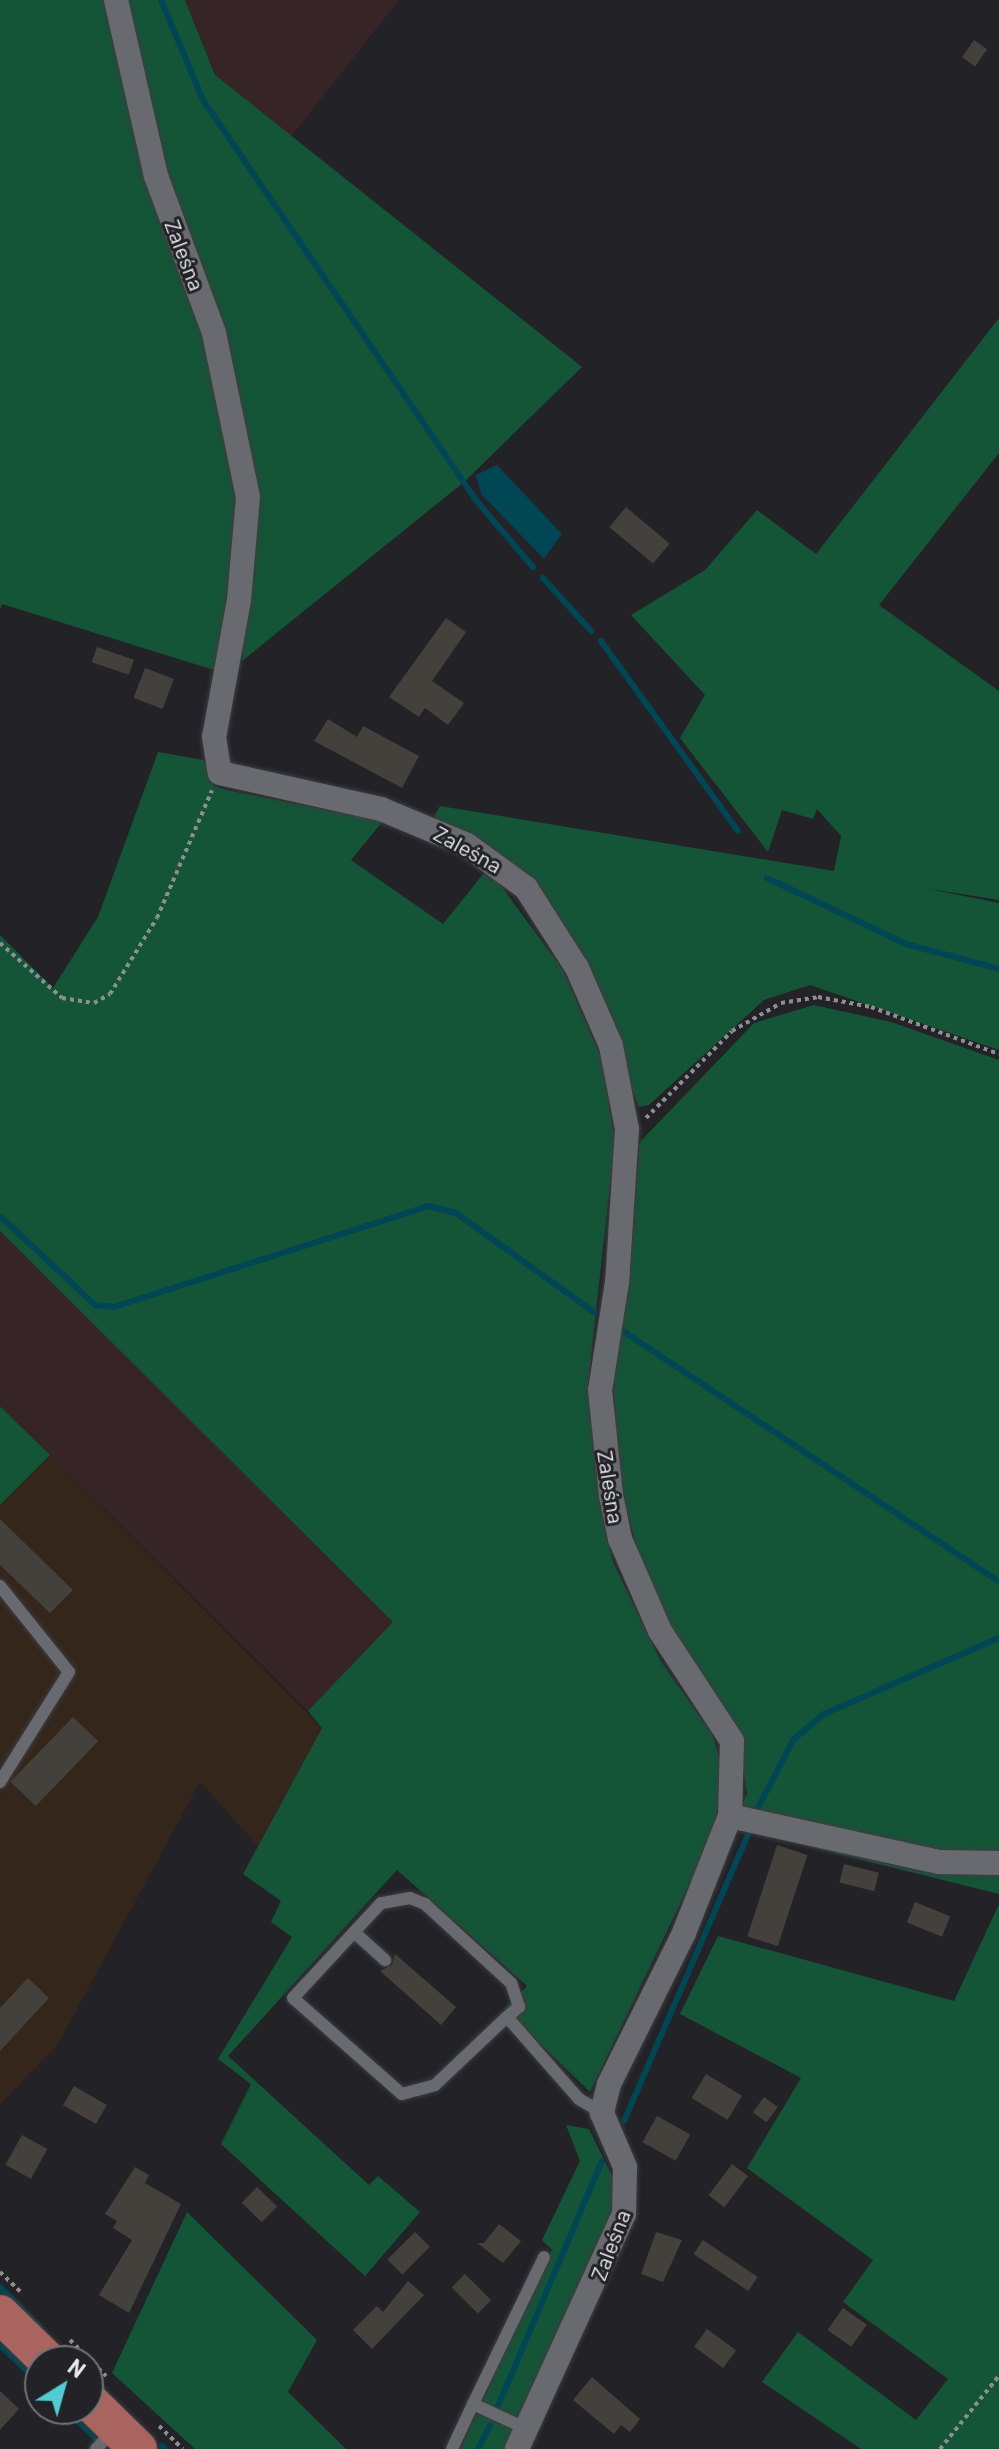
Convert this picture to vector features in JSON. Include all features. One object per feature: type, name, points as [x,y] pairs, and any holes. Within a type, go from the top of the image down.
[{"type":"main road","points":[[16,2308],[54,2345]]},
{"type":"main road","points":[[104,2397],[125,2436]]},
{"type":"street","name":"Zaleśna","points":[[116,0],[156,176],[218,345],[248,497],[239,600],[214,737],[220,773],[381,809],[502,866],[526,888],[577,968],[611,1046],[627,1129],[617,1282],[600,1390],[611,1495],[620,1539],[660,1631],[732,1741],[730,1816],[684,1933],[609,2084],[602,2113],[625,2167],[624,2214],[522,2439]]},
{"type":"street","points":[[730,1816],[939,1862],[999,1863]]},
{"type":"lane","points":[[0,1586],[69,1672],[0,1782]]},
{"type":"lane","points":[[410,1898],[425,1904],[511,1983],[519,2007],[507,2017],[435,2085],[402,2094],[293,1998],[381,1903],[410,1898]]},
{"type":"lane","points":[[354,1932],[385,1960]]},
{"type":"lane","points":[[507,2017],[579,2099],[602,2113]]},
{"type":"lane","points":[[452,2449],[544,2257]]},
{"type":"lane","points":[[473,2404],[522,2439]]},
{"type":"path","points":[[0,943],[62,998],[94,1003],[110,994],[157,918],[220,773]]},
{"type":"path","points":[[627,1129],[653,1114],[732,1031],[781,1003],[818,997],[871,1007],[999,1054]]},
{"type":"path","points":[[0,2272],[16,2308]]},
{"type":"path","points":[[940,2449],[999,2376]]},
{"type":"path","points":[[125,2436],[183,2449]]},
{"type":"shaded area","points":[[185,0],[399,0],[290,138],[215,75]]},
{"type":"shaded area","points":[[0,1230],[394,1623],[308,1711],[0,1405]]},
{"type":"shaded area","points":[[50,1455],[322,1728],[258,1846],[200,1782],[57,2046],[0,2104],[0,1505]]},
{"type":"green space","points":[[0,0],[106,0],[215,378],[238,507],[217,671],[2,604],[0,610]]},
{"type":"green space","points":[[128,0],[185,0],[215,75],[582,367],[464,482],[242,661],[256,493],[243,414],[229,344],[171,195]]},
{"type":"green space","points":[[999,318],[999,453],[879,605],[999,691],[999,900],[924,888],[999,903],[999,1050],[810,985],[764,1000],[649,1105],[639,1107],[560,923],[436,823],[435,815],[440,806],[834,871],[841,836],[817,809],[813,819],[782,810],[768,852],[680,738],[705,695],[631,615],[705,570],[757,510],[816,554]]},
{"type":"green space","points":[[158,752],[204,760],[214,786],[226,790],[383,821],[351,860],[443,924],[488,868],[563,970],[601,1057],[615,1140],[588,1384],[598,1489],[613,1562],[660,1660],[712,1734],[724,1772],[713,1835],[590,2092],[504,2009],[527,1986],[397,1870],[228,2056],[369,2185],[378,2176],[420,2212],[365,2276],[221,2144],[251,2084],[218,2059],[292,1937],[271,1922],[281,1901],[243,1874],[322,1728],[308,1711],[393,1622],[0,1231],[0,935],[53,988],[98,917]]},
{"type":"green space","points":[[814,1005],[891,1022],[999,1060],[999,1860],[931,1855],[741,1807],[747,1794],[739,1741],[650,1591],[619,1485],[611,1342],[630,1274],[639,1143],[754,1023]]},
{"type":"green space","points":[[0,1406],[50,1455],[0,1505]]},
{"type":"green space","points":[[765,1829],[999,1868],[999,1894],[762,1835]]},
{"type":"green space","points":[[999,1904],[999,2449],[861,2449],[762,2382],[798,2332],[916,2420],[948,2379],[843,2302],[873,2260],[747,2168],[801,2078],[680,2014],[718,1936],[954,2001]]},
{"type":"green space","points":[[566,2125],[589,2129],[615,2182],[613,2215],[505,2449],[460,2449],[552,2250],[542,2240],[580,2161]]},
{"type":"green space","points":[[187,2212],[317,2340],[288,2392],[346,2449],[195,2449],[112,2373]]},
{"type":"water","points":[[497,465],[562,534],[544,559],[481,494],[476,475]]},
{"type":"building","points":[[974,40],[987,49],[975,66],[962,57]]},
{"type":"building","points":[[626,507],[670,544],[653,564],[609,527]]},
{"type":"building","points":[[446,618],[466,632],[432,681],[464,703],[448,725],[425,708],[419,717],[389,697]]},
{"type":"building","points":[[97,647],[134,660],[129,675],[92,662]]},
{"type":"building","points":[[145,668],[174,679],[162,709],[134,698]]},
{"type":"building","points":[[328,719],[357,737],[363,726],[419,756],[402,788],[314,741]]},
{"type":"building","points":[[0,1519],[73,1590],[50,1613],[0,1565]]},
{"type":"building","points":[[73,1717],[98,1741],[36,1806],[10,1782]]},
{"type":"building","points":[[777,1845],[807,1855],[778,1946],[747,1936]]},
{"type":"building","points":[[844,1864],[879,1873],[874,1891],[839,1882]]},
{"type":"building","points":[[915,1902],[950,1916],[942,1937],[907,1922]]},
{"type":"building","points":[[395,1954],[456,2007],[441,2025],[380,1971],[392,1965]]},
{"type":"building","points":[[28,1978],[49,1998],[0,2051],[0,2008]]},
{"type":"building","points":[[706,2074],[742,2096],[728,2120],[692,2098]]},
{"type":"building","points":[[74,2086],[107,2105],[96,2124],[63,2105]]},
{"type":"building","points":[[764,2097],[778,2107],[767,2122],[753,2112]]},
{"type":"building","points":[[657,2116],[690,2134],[676,2161],[642,2142]]},
{"type":"building","points":[[22,2135],[47,2149],[31,2179],[6,2165]]},
{"type":"building","points":[[732,2164],[748,2176],[725,2207],[709,2195]]},
{"type":"building","points":[[135,2167],[149,2175],[145,2183],[181,2204],[129,2313],[99,2295],[132,2240],[113,2228],[117,2221],[105,2214]]},
{"type":"building","points":[[257,2187],[277,2206],[262,2222],[242,2203]]},
{"type":"building","points":[[499,2224],[521,2241],[503,2263],[477,2243],[484,2243]]},
{"type":"building","points":[[415,2232],[430,2247],[402,2274],[387,2260]]},
{"type":"building","points":[[656,2232],[682,2240],[663,2282],[641,2274]]},
{"type":"building","points":[[703,2240],[758,2277],[748,2291],[693,2254]]},
{"type":"building","points":[[465,2274],[491,2300],[478,2314],[452,2287]]},
{"type":"building","points":[[408,2281],[424,2295],[372,2349],[353,2330],[377,2306],[383,2312]]},
{"type":"building","points":[[843,2308],[867,2325],[851,2347],[828,2330]]},
{"type":"building","points":[[707,2329],[736,2350],[723,2368],[694,2347]]},
{"type":"building","points":[[592,2377],[640,2419],[630,2432],[621,2425],[614,2434],[573,2400]]},
{"type":"building","points":[[0,2391],[19,2409],[0,2430]]},
{"type":"waterway","points":[[161,0],[203,100],[474,498],[533,567]]},
{"type":"waterway","points":[[543,578],[591,631]]},
{"type":"waterway","points":[[601,641],[738,831]]},
{"type":"waterway","points":[[767,878],[906,944],[999,969]]},
{"type":"waterway","points":[[0,1216],[95,1305],[114,1307],[428,1206],[456,1213],[594,1312]]},
{"type":"waterway","points":[[623,1331],[999,1582]]},
{"type":"waterway","points":[[755,1813],[794,1739],[824,1714],[999,1638]]},
{"type":"waterway","points":[[624,2121],[748,1834]]},
{"type":"waterway","points":[[498,2406],[602,2161]]},
{"type":"waterway","points":[[0,2287],[40,2327]]},
{"type":"waterway","points":[[0,2345],[24,2368]]},
{"type":"waterway","points":[[82,2425],[95,2438]]},
{"type":"waterway","points":[[478,2449],[490,2425]]},
{"type":"waterway","points":[[162,2446],[165,2449]]}]
